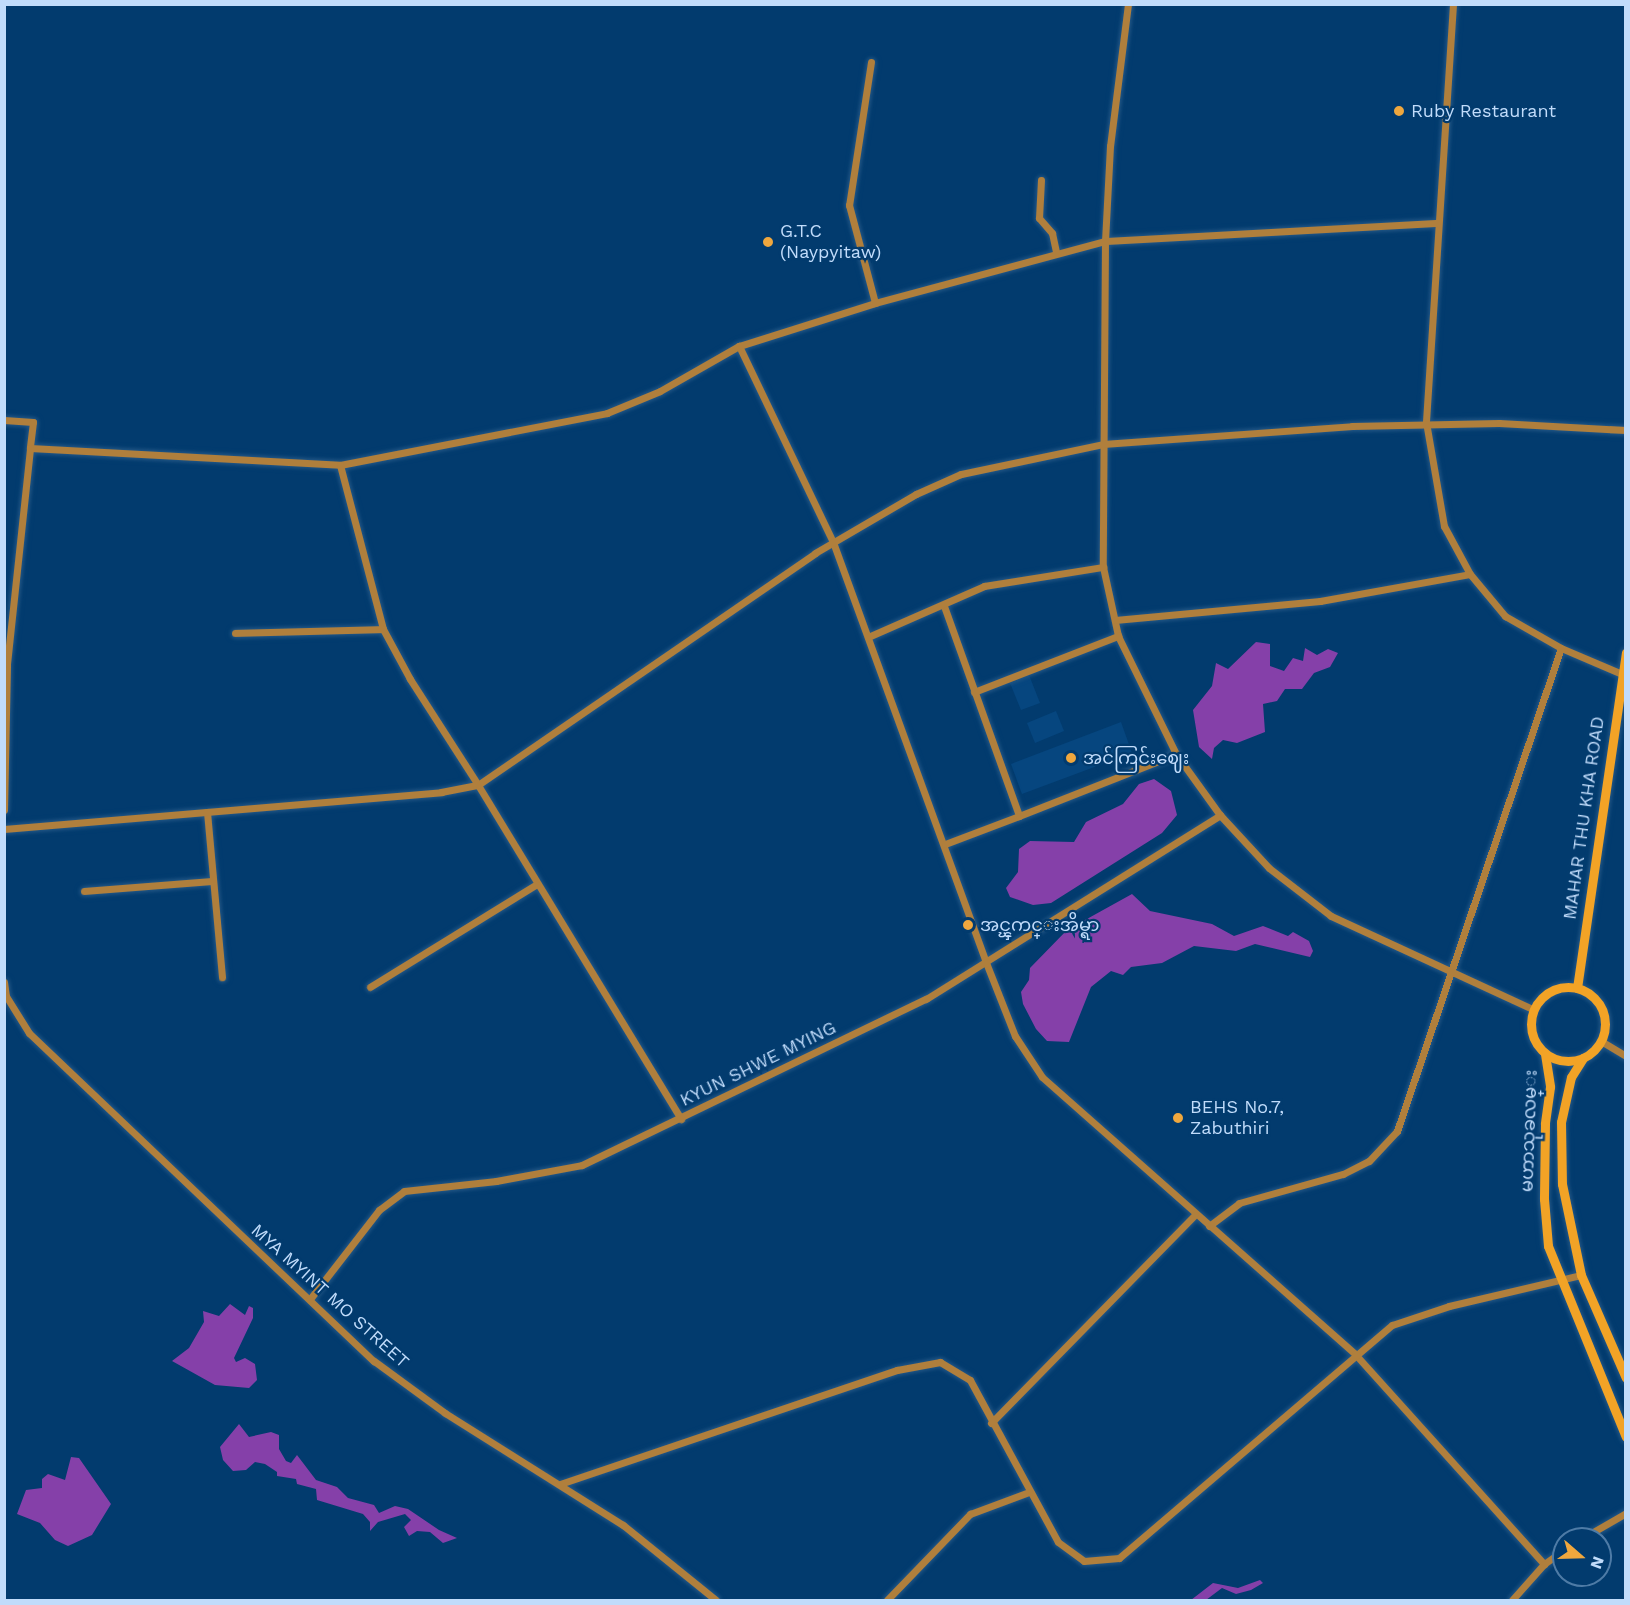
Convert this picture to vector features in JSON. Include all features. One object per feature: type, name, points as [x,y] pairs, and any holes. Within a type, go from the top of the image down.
[{"type":"main road","name":"MAHAR THU KHA ROAD","points":[[1577,988],[1626,653]]},
{"type":"main road","points":[[1577,988],[1599,1003],[1605,1028],[1601,1041],[1583,1058],[1559,1061],[1545,1054],[1532,1034],[1534,1010],[1556,989],[1577,988]]},
{"type":"main road","name":"မဟာသုခလမ္း","points":[[1545,1054],[1550,1087],[1544,1145],[1548,1246],[1560,1282]]},
{"type":"main road","name":"မဟာသုခလမ္း","points":[[1583,1058],[1566,1095],[1560,1155],[1562,1184],[1581,1275],[1626,1378]]},
{"type":"main road","points":[[1560,1282],[1626,1437]]},
{"type":"street","points":[[1128,4],[1110,146],[1105,241],[1103,567],[1118,636],[1176,754],[1220,815],[1269,868],[1331,916],[1451,974],[1534,1010]]},
{"type":"street","points":[[1453,4],[1437,223],[1426,422],[1444,526],[1470,574],[1505,616],[1561,648],[1622,674]]},
{"type":"street","points":[[872,62],[849,205],[875,303]]},
{"type":"street","points":[[1041,180],[1039,218],[1052,233],[1056,252]]},
{"type":"street","points":[[30,448],[340,465],[607,413],[660,391],[739,346],[875,303],[1056,252],[1105,241],[1437,223]]},
{"type":"street","points":[[739,346],[833,542],[945,844],[985,960],[1015,1036],[1042,1077],[1354,1354],[1544,1564]]},
{"type":"street","points":[[4,420],[33,422],[7,664],[4,810]]},
{"type":"street","points":[[4,829],[441,792],[478,784],[833,542],[916,495],[961,474],[1102,444],[1426,422],[1626,430]]},
{"type":"street","points":[[340,465],[383,629],[410,679],[478,784],[681,1119]]},
{"type":"street","points":[[868,637],[944,606],[984,586],[1103,567]]},
{"type":"street","points":[[1115,620],[1320,601],[1470,574]]},
{"type":"street","points":[[944,606],[1019,816]]},
{"type":"street","points":[[235,633],[383,629]]},
{"type":"street","points":[[975,692],[1118,636]]},
{"type":"street","points":[[1209,1226],[1239,1203],[1343,1174],[1369,1161],[1389,1142],[1404,1110],[1561,648]]},
{"type":"street","points":[[945,844],[1176,754]]},
{"type":"street","points":[[207,812],[222,976]]},
{"type":"street","name":"KYUN SHWE MYING","points":[[310,1299],[379,1210],[404,1191],[496,1182],[582,1165],[926,999],[1220,815]]},
{"type":"street","points":[[84,891],[212,881]]},
{"type":"street","points":[[370,987],[537,884]]},
{"type":"street","name":"MYA MYINT MO STREET","points":[[4,982],[6,996],[29,1033],[374,1361],[445,1413],[623,1525],[716,1600]]},
{"type":"street","points":[[1601,1041],[1626,1056]]},
{"type":"street","points":[[991,1423],[1196,1215]]},
{"type":"street","points":[[560,1484],[897,1370],[940,1362],[970,1380],[991,1423],[1058,1542],[1084,1561],[1119,1558],[1354,1354],[1392,1325],[1449,1306],[1560,1282],[1581,1275]]},
{"type":"street","points":[[887,1600],[970,1514],[1029,1492]]},
{"type":"street","points":[[1602,1527],[1626,1513]]},
{"type":"street","points":[[1512,1600],[1544,1564],[1552,1558]]},
{"type":"shaded area","points":[[1256,642],[1270,644],[1270,666],[1284,671],[1293,658],[1303,661],[1305,648],[1317,655],[1328,649],[1338,653],[1330,667],[1314,673],[1302,689],[1285,689],[1277,701],[1263,704],[1265,732],[1237,743],[1223,740],[1214,748],[1212,759],[1199,747],[1193,710],[1212,686],[1216,663],[1228,669]]},
{"type":"shaded area","points":[[1029,675],[1040,703],[1021,710],[1010,683]]},
{"type":"shaded area","name":"အင်ကြင်းဈေး","points":[[1056,711],[1064,731],[1035,743],[1027,723]]},
{"type":"shaded area","name":"အင်ကြင်းဈေး","points":[[1121,722],[1132,753],[1022,794],[1011,764]]},
{"type":"shaded area","points":[[1154,779],[1171,791],[1177,815],[1162,833],[1051,903],[1033,905],[1010,897],[1006,888],[1018,872],[1019,849],[1030,841],[1074,842],[1086,822],[1123,804],[1139,784]]},
{"type":"shaded area","points":[[1132,894],[1150,911],[1212,924],[1234,936],[1263,926],[1288,936],[1293,932],[1309,941],[1313,951],[1310,957],[1255,944],[1236,951],[1194,946],[1162,963],[1131,967],[1123,975],[1111,971],[1091,987],[1069,1042],[1047,1041],[1036,1029],[1023,1004],[1021,992],[1029,980],[1030,968],[1067,930]]},
{"type":"shaded area","points":[[230,1304],[245,1315],[249,1306],[253,1308],[253,1318],[234,1358],[236,1362],[245,1358],[255,1364],[257,1380],[249,1388],[215,1385],[172,1361],[189,1348],[204,1322],[203,1311],[219,1316]]},
{"type":"shaded area","points":[[239,1424],[249,1437],[271,1432],[279,1435],[279,1449],[286,1461],[291,1463],[297,1455],[316,1480],[337,1487],[348,1498],[374,1505],[379,1513],[395,1506],[408,1509],[439,1530],[457,1538],[443,1543],[430,1532],[417,1531],[409,1536],[404,1527],[411,1520],[405,1514],[378,1522],[370,1531],[370,1522],[363,1514],[317,1500],[316,1489],[297,1484],[296,1479],[277,1476],[277,1472],[265,1464],[255,1462],[246,1470],[233,1471],[223,1460],[220,1447]]},
{"type":"shaded area","points":[[71,1457],[79,1458],[111,1504],[92,1535],[68,1546],[55,1540],[40,1523],[17,1514],[26,1490],[42,1488],[42,1479],[48,1474],[65,1480]]},
{"type":"shaded area","points":[[1260,1580],[1263,1583],[1251,1590],[1236,1594],[1222,1588],[1206,1600],[1191,1600],[1213,1583],[1238,1588]]},
{"type":"place","name":"Ruby Restaurant","points":[[1399,111]]},
{"type":"place","name":"G.T.C (Naypyitaw)","points":[[768,242]]},
{"type":"place","name":"အင်ကြင်းဈေး","points":[[1071,758]]},
{"type":"place","name":"အင္ၾကင္းအိမ္ရာ","points":[[968,925]]},
{"type":"place","name":"BEHS No.7, Zabuthiri","points":[[1178,1118]]}]
